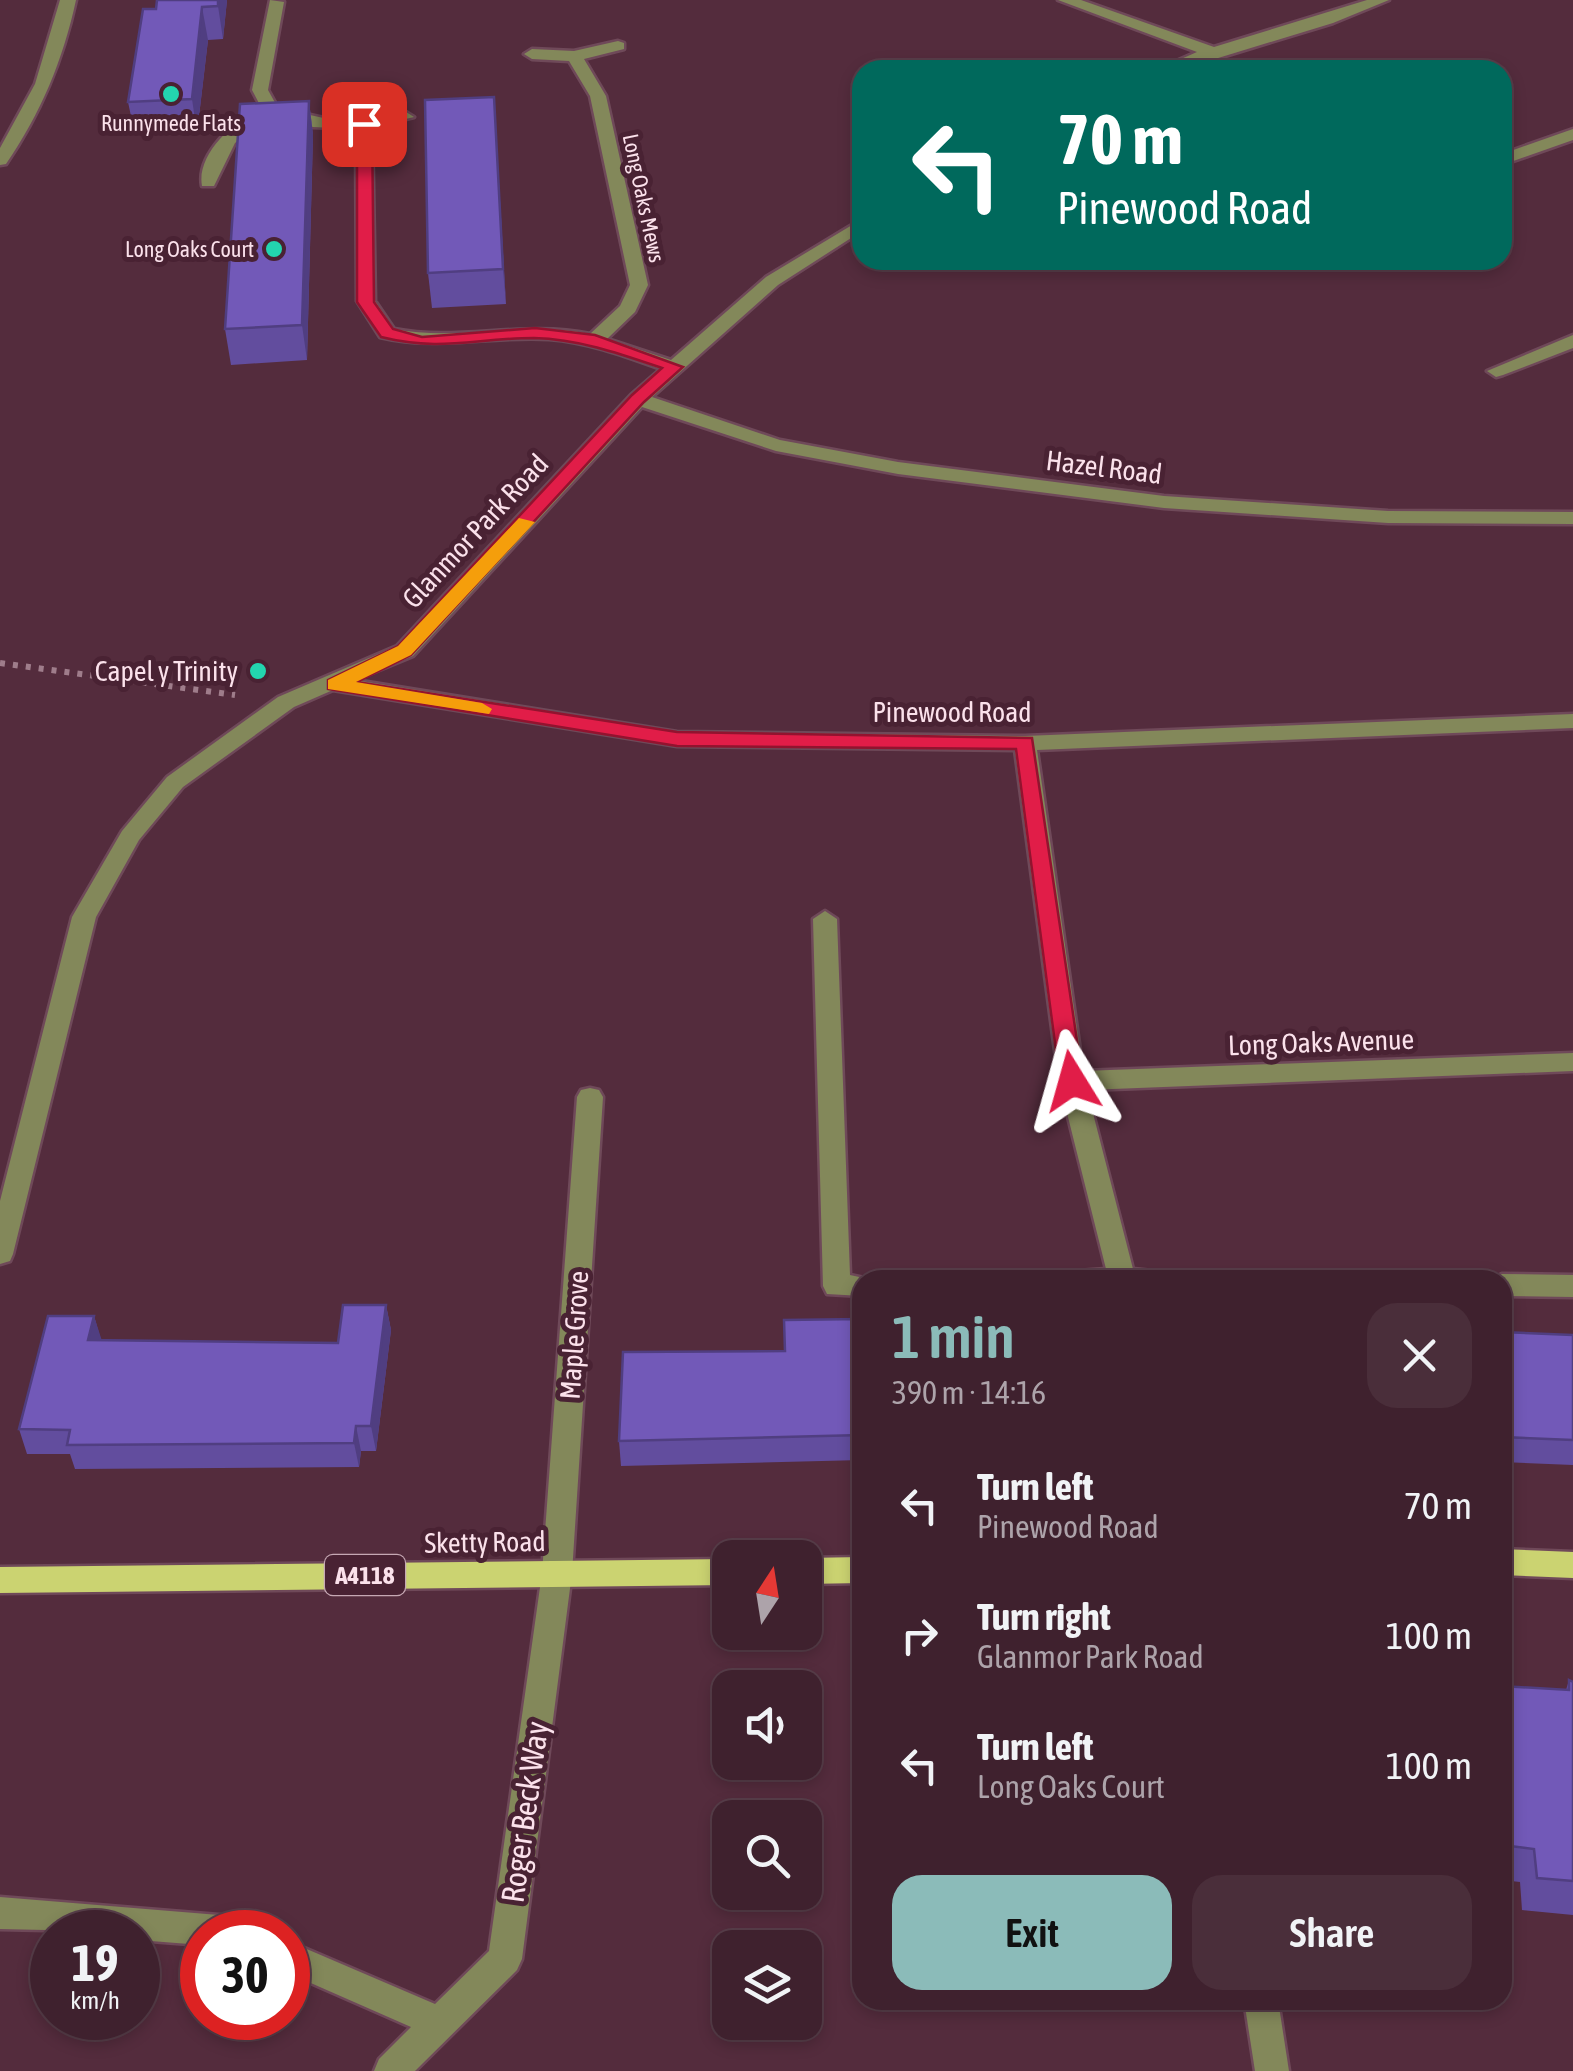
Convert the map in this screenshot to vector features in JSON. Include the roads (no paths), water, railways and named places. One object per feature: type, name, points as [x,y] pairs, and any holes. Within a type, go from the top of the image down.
[{"type":"main road","points":[[1512,1562],[1573,1565]]},
{"type":"main road","points":[[822,1571],[852,1570]]},
{"type":"main road","name":"Sketty Road","points":[[0,1580],[712,1572]]},
{"type":"street","points":[[2,155],[46,80],[60,44],[68,0]]},
{"type":"street","points":[[1066,0],[1209,51]]},
{"type":"street","points":[[1188,60],[1381,0]]},
{"type":"street","points":[[276,2],[260,90],[270,108],[301,122],[364,124],[406,117]]},
{"type":"street","points":[[532,54],[574,56],[618,46]]},
{"type":"street","name":"Long Oaks Mews","points":[[574,56],[598,96],[639,285],[628,308],[595,340]]},
{"type":"street","points":[[208,182],[220,143],[244,122],[270,108]]},
{"type":"street","points":[[364,124],[366,302],[386,333],[422,342],[535,333],[595,340],[674,367]]},
{"type":"street","points":[[1512,156],[1573,134]]},
{"type":"street","name":"Glanmor Park Road","points":[[0,1254],[84,917],[130,836],[175,782],[286,702],[404,651],[638,399],[772,281],[852,230]]},
{"type":"street","points":[[1496,371],[1573,341]]},
{"type":"street","name":"Hazel Road","points":[[638,399],[776,445],[898,468],[1107,495],[1388,517],[1573,518]]},
{"type":"street","name":"Pinewood Road","points":[[335,684],[677,739],[1025,743],[1573,721]]},
{"type":"street","points":[[1025,743],[1072,1081],[1120,1270]]},
{"type":"street","points":[[825,919],[837,1286],[852,1286]]},
{"type":"street","name":"Long Oaks Avenue","points":[[1072,1081],[1573,1062]]},
{"type":"street","name":"Maple Grove","points":[[557,1573],[590,1097]]},
{"type":"street","points":[[1512,1285],[1573,1286]]},
{"type":"street","name":"Roger Beck Way","points":[[390,2071],[505,1959],[557,1573]]},
{"type":"street","points":[[0,1913],[180,1928]]},
{"type":"street","points":[[310,1967],[438,2022]]},
{"type":"street","points":[[1263,2010],[1272,2071]]},
{"type":"place","name":"Runnymede Flats","points":[[171,94]]},
{"type":"place","name":"Long Oaks Court","points":[[274,249]]},
{"type":"place","name":"Capel y Trinity","points":[[258,671]]}]
